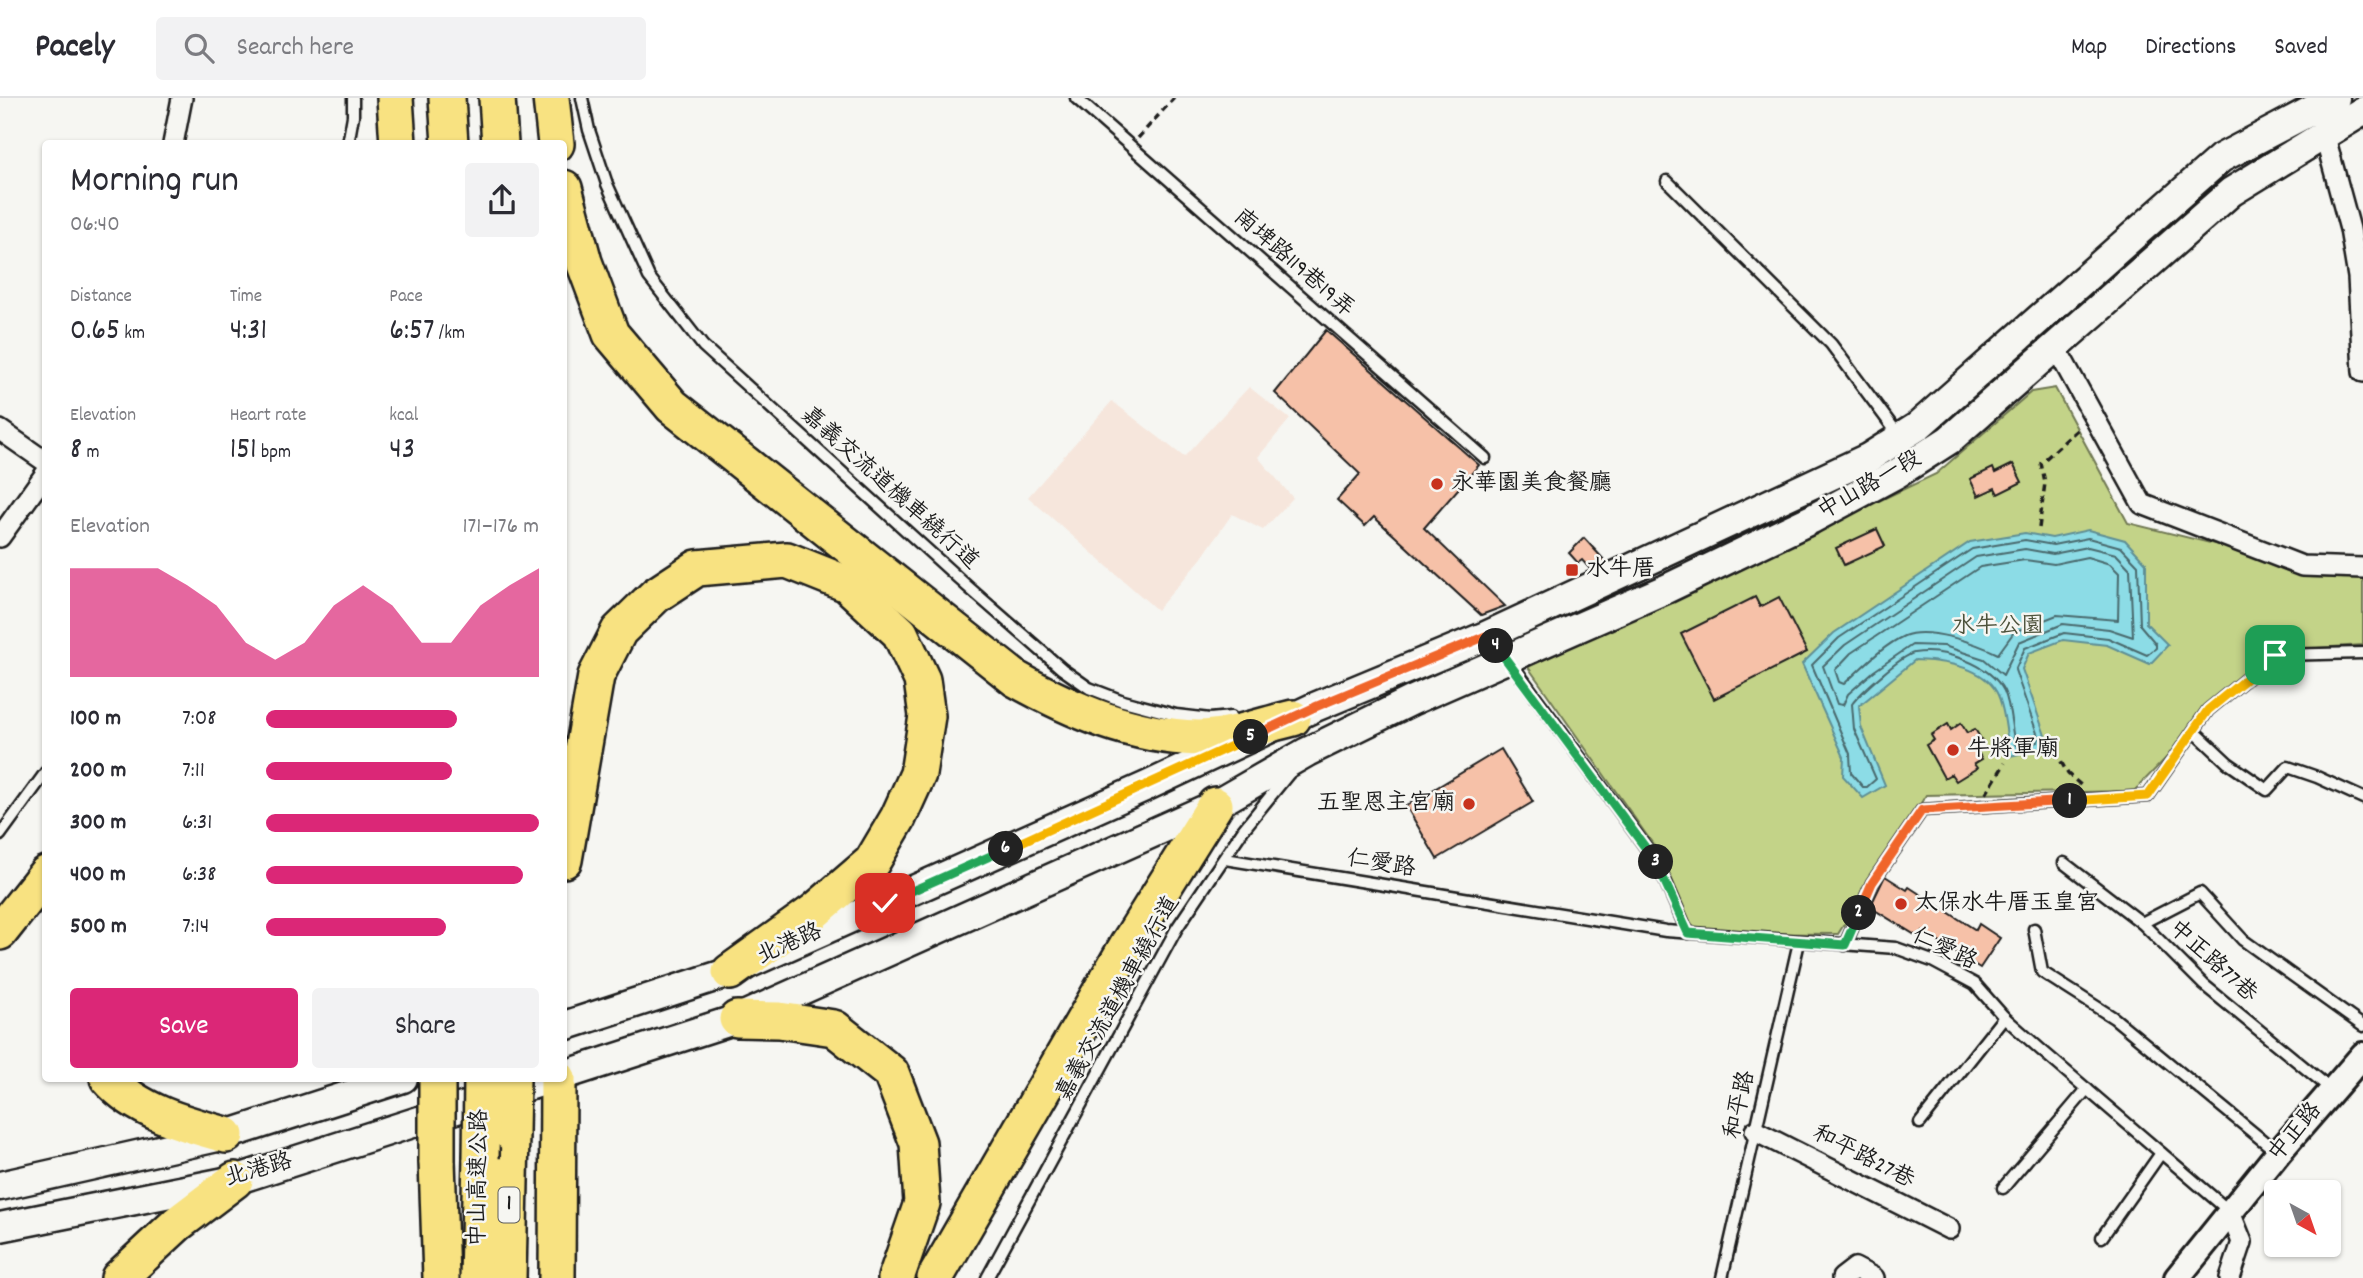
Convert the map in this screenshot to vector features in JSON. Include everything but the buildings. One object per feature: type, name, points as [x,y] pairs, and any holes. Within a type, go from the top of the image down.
[{"type":"highway","points":[[392,140],[394,98]]},
{"type":"highway","points":[[394,98],[398,140]]},
{"type":"highway","points":[[447,98],[450,140]]},
{"type":"highway","points":[[498,98],[500,140]]},
{"type":"highway","points":[[539,98],[541,140]]},
{"type":"highway","points":[[551,98],[556,140]]},
{"type":"highway","points":[[567,199],[584,262],[611,334],[672,406],[1016,679],[1058,703],[1130,730],[1200,738],[1290,713]]},
{"type":"highway","points":[[567,843],[596,676],[619,631],[656,595],[698,568],[787,560],[847,584],[900,633],[922,680],[927,716],[918,774],[898,818],[872,862],[815,911],[730,972]]},
{"type":"highway","points":[[935,1278],[1128,944],[1214,805]]},
{"type":"highway","points":[[0,932],[42,879]]},
{"type":"highway","points":[[737,1019],[779,1020],[834,1028],[891,1073],[918,1143],[922,1203],[896,1278]]},
{"type":"highway","points":[[111,1082],[118,1090],[177,1121],[226,1135]]},
{"type":"highway","points":[[437,1082],[441,1277]]},
{"type":"highway","name":"中山高速公路","points":[[478,1278],[482,1082]]},
{"type":"highway","name":"中山高速公路","points":[[508,1278],[512,1082]]},
{"type":"highway","points":[[557,1278],[558,1082]]},
{"type":"highway","points":[[119,1278],[177,1224],[235,1180]]},
{"type":"main road","name":"中山路一段","points":[[1290,713],[1497,647],[1690,578],[1812,519],[1896,474],[1949,440],[2231,191],[2317,107]]},
{"type":"main road","name":"中山路一段","points":[[1307,752],[1411,701],[1497,647],[1567,593],[1868,458],[1917,427],[2221,158],[2317,107],[2363,111]]},
{"type":"main road","name":"北港路","points":[[567,1025],[730,972],[1149,785],[1290,713]]},
{"type":"main road","name":"北港路","points":[[567,1073],[737,1019],[1214,805],[1307,752]]},
{"type":"main road","name":"北港路","points":[[0,1186],[226,1135],[390,1082]]},
{"type":"main road","name":"北港路","points":[[0,1227],[235,1180],[541,1082]]},
{"type":"street","points":[[174,140],[182,98]]},
{"type":"street","points":[[2317,107],[2350,229],[2362,310],[2363,372]]},
{"type":"street","points":[[2055,346],[2142,504],[2301,566],[2363,568]]},
{"type":"street","points":[[0,430],[42,458]]},
{"type":"street","points":[[0,537],[42,479]]},
{"type":"street","name":"中正路","points":[[2177,1278],[2278,1153],[2363,1055]]},
{"type":"street","name":"和平路27巷","points":[[1755,1130],[1949,1228]]},
{"type":"street","points":[[2230,1212],[2242,1242],[2230,1278]]},
{"type":"street","points":[[1842,1278],[1855,1268],[1874,1278]]},
{"type":"lane","points":[[349,140],[354,116],[353,98]]},
{"type":"lane","name":"嘉義交流道機車繞行道","points":[[582,98],[589,130],[607,184],[649,277],[704,346],[747,387],[967,586],[1062,669],[1089,688],[1123,701],[1176,715],[1210,719],[1236,716]]},
{"type":"lane","name":"南埤路119巷19弄","points":[[1076,98],[1485,458]]},
{"type":"lane","points":[[1667,181],[1831,344],[1901,437]]},
{"type":"lane","points":[[1497,647],[1658,864],[1688,933]]},
{"type":"lane","points":[[1845,945],[1872,883],[1922,810],[2148,796],[2208,710],[2275,655],[2363,653]]},
{"type":"lane","points":[[2194,731],[2228,763],[2267,790],[2288,768],[2317,776],[2363,798]]},
{"type":"lane","name":"嘉義交流道機車繞行道","points":[[987,1278],[1177,928],[1243,830],[1307,752]]},
{"type":"lane","points":[[0,835],[42,777]]},
{"type":"lane","name":"仁愛路","points":[[1225,859],[1688,933],[1896,948],[1932,961],[1975,984],[2004,1017],[2230,1212]]},
{"type":"lane","name":"中正路77巷","points":[[2064,863],[2142,923],[2204,985],[2332,1090]]},
{"type":"lane","points":[[2142,923],[2200,893],[2243,940],[2363,1026]]},
{"type":"lane","points":[[2034,929],[2042,972],[2114,1018],[2278,1153]]},
{"type":"lane","name":"和平路","points":[[1722,1278],[1799,942]]},
{"type":"lane","points":[[1920,1123],[2004,1017]]},
{"type":"lane","points":[[2003,1188],[2087,1089]]},
{"type":"lane","points":[[2102,1237],[2161,1153]]},
{"type":"path","points":[[1130,146],[1174,98]]},
{"type":"path","points":[[2039,528],[2045,483],[2041,463],[2094,417]]},
{"type":"path","points":[[2054,751],[2068,774],[2098,799]]},
{"type":"path","points":[[1978,807],[2005,763]]},
{"type":"shaded area","points":[[1249,387],[1290,419],[1258,457],[1293,498],[1263,530],[1232,514],[1201,559],[1157,610],[1028,497],[1112,401],[1184,457]]},
{"type":"green space","name":"水牛公園","points":[[2055,388],[2128,523],[2308,567],[2363,564],[2363,645],[2270,651],[2134,791],[1926,795],[1838,934],[1688,933],[1662,857],[1528,667],[1936,474],[2031,392]]},
{"type":"water","points":[[2088,530],[2125,540],[2146,563],[2146,623],[2168,645],[2150,664],[2107,645],[2063,640],[2029,653],[2022,669],[2049,747],[2010,756],[2003,709],[1992,685],[1973,671],[1962,667],[1915,660],[1859,706],[1861,727],[1885,785],[1863,798],[1843,776],[1844,757],[1802,664],[1834,633],[1970,542],[2025,533],[2052,538]]},
{"type":"place","name":"永華園美食餐廳","points":[[1437,484]]},
{"type":"place","name":"水牛厝","points":[[1572,570]]},
{"type":"place","name":"牛將軍廟","points":[[1953,750]]},
{"type":"place","name":"五聖恩主宮廟","points":[[1469,804]]},
{"type":"place","name":"太保水牛厝玉皇宮","points":[[1901,904]]},
{"type":"route","points":[[885,903],[1149,785],[1315,707],[1486,636],[1508,659],[1658,864],[1688,933],[1845,945],[1872,883],[1922,810],[2148,796],[2208,710],[2275,655]]}]
